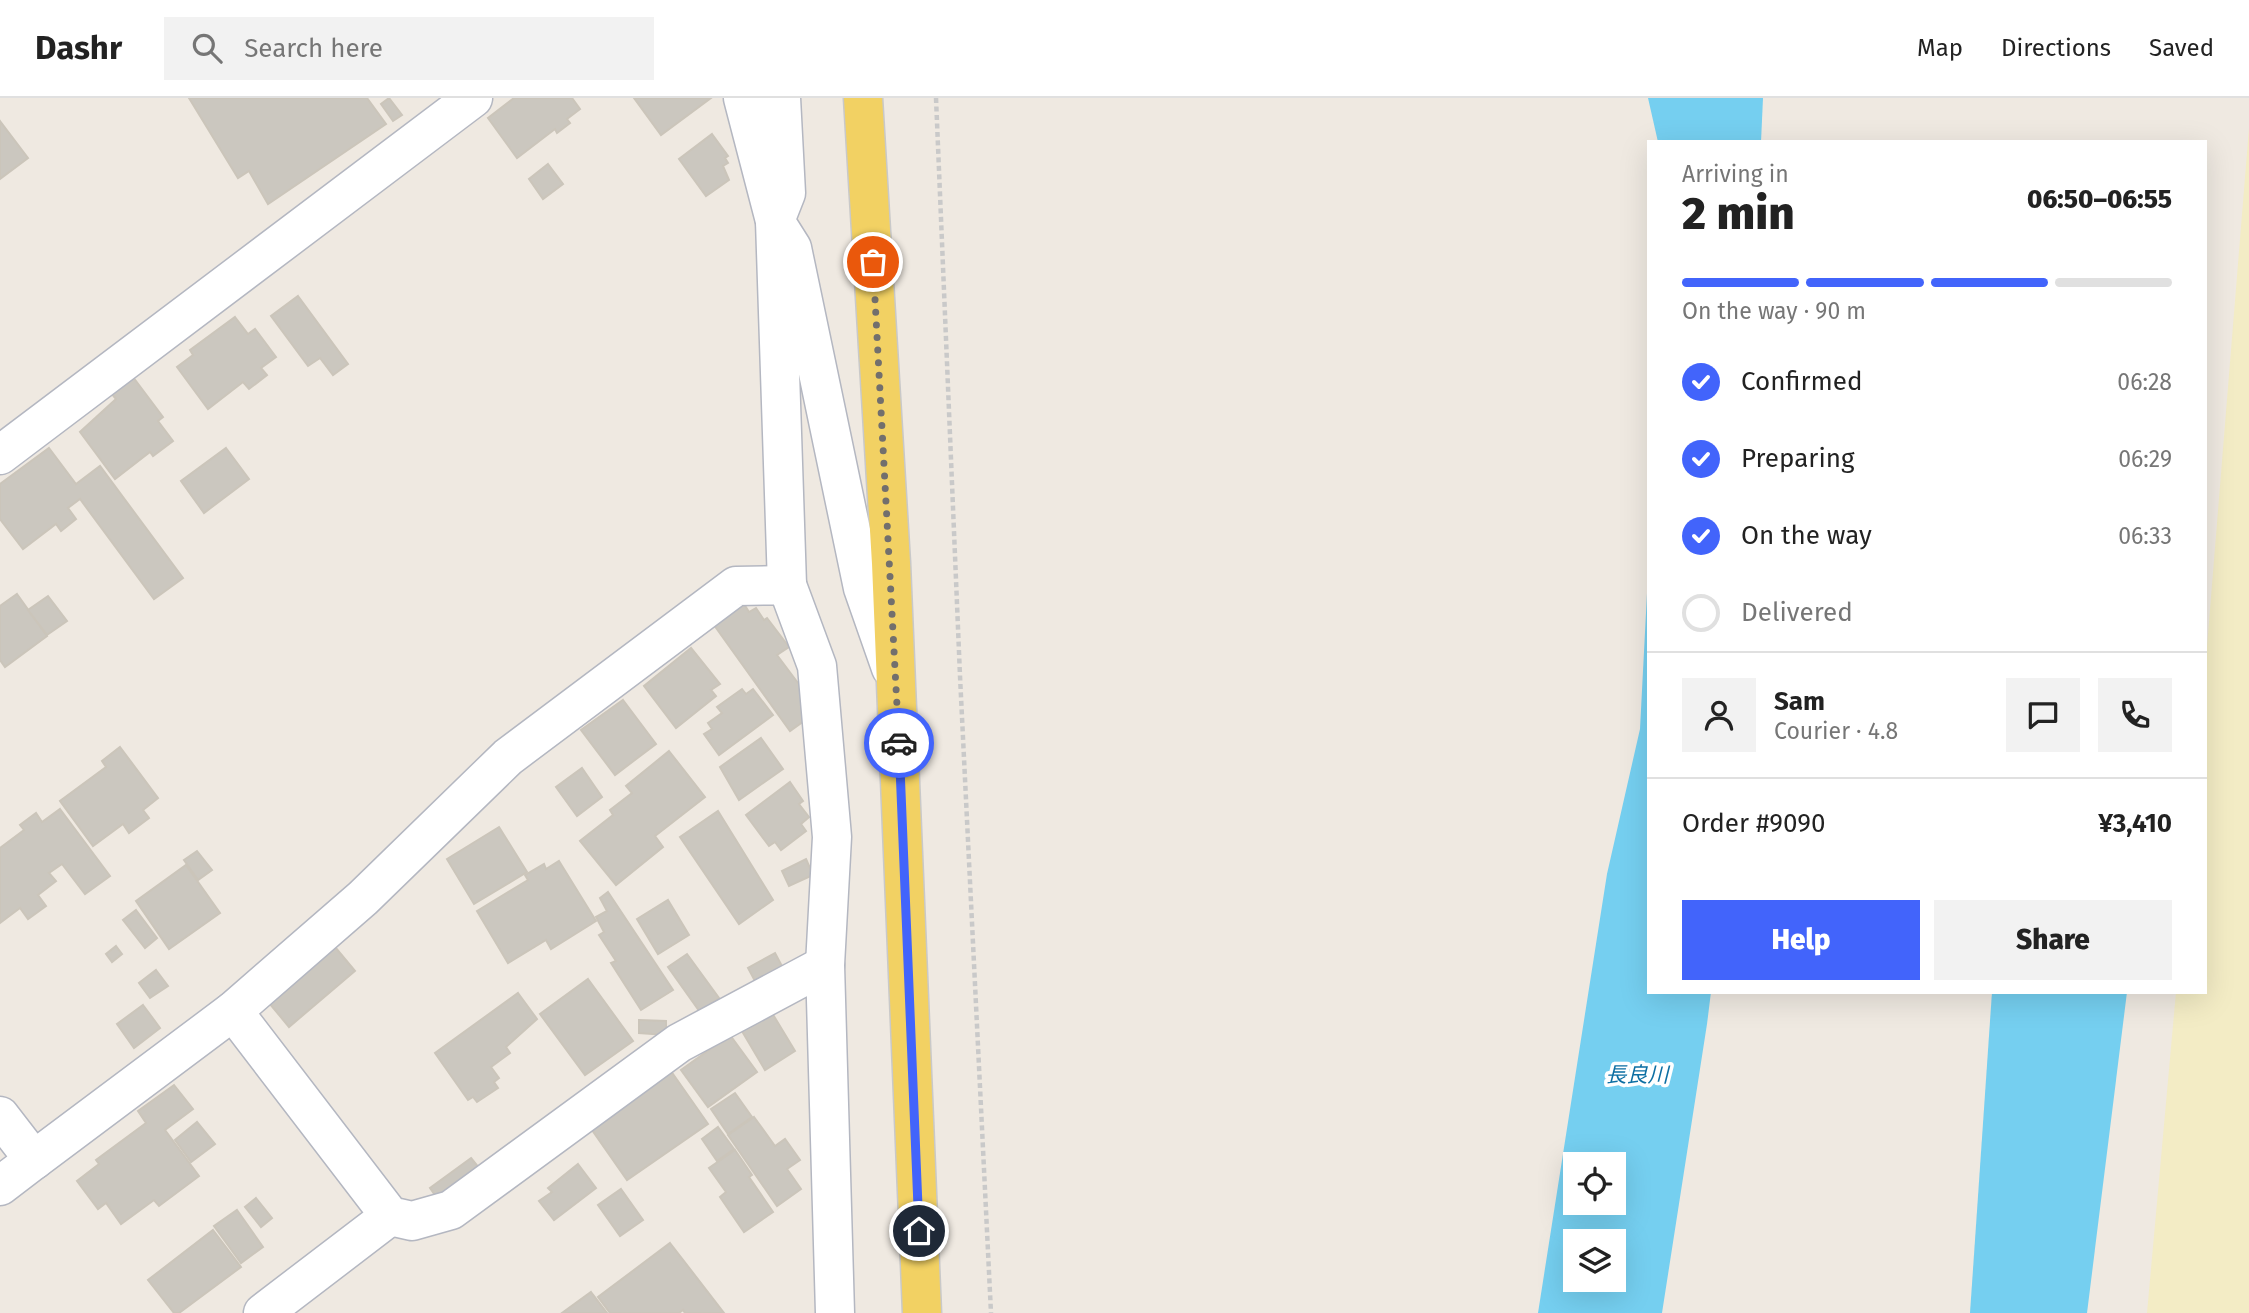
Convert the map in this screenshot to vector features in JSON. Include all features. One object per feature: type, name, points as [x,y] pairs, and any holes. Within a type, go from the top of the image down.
[{"type":"main road","points":[[863,98],[896,684],[922,1313]]},
{"type":"street","points":[[0,455],[473,98]]},
{"type":"street","points":[[743,98],[775,221],[787,585],[817,666],[832,837],[825,965],[835,1313]]},
{"type":"street","points":[[775,221],[786,193],[781,98]]},
{"type":"street","points":[[775,221],[792,248],[863,588],[896,684]]},
{"type":"street","points":[[0,1186],[233,1011],[363,898],[508,757],[736,586],[787,585]]},
{"type":"street","points":[[233,1011],[390,1216],[412,1222],[451,1210],[679,1043],[825,965]]},
{"type":"street","points":[[0,1115],[33,1160]]},
{"type":"street","points":[[262,1313],[390,1216]]},
{"type":"path","points":[[936,98],[960,676],[992,1313]]},
{"type":"sand","points":[[2249,128],[2249,1313],[2147,1313],[2176,994],[2207,994],[2207,646]]},
{"type":"water","points":[[1648,98],[1763,98],[1761,140],[1658,140]]},
{"type":"water","name":"長良川","points":[[1647,593],[1647,994],[1711,994],[1662,1313],[1538,1313],[1563,1154],[1563,1215],[1626,1215],[1626,1152],[1563,1152],[1607,874],[1640,729]]},
{"type":"water","points":[[1992,994],[2127,994],[2087,1313],[1970,1313]]},
{"type":"building","points":[[189,98],[367,98],[386,124],[268,204],[249,171],[238,178]]},
{"type":"building","points":[[389,98],[402,115],[393,121],[381,104]]},
{"type":"building","points":[[514,98],[572,98],[580,109],[567,119],[570,123],[557,133],[555,129],[517,158],[488,118]]},
{"type":"building","points":[[634,98],[711,98],[661,135]]},
{"type":"building","points":[[0,121],[28,158],[0,179]]},
{"type":"building","points":[[712,134],[728,156],[725,158],[728,163],[723,166],[729,180],[706,196],[679,159]]},
{"type":"building","points":[[548,164],[563,184],[543,199],[529,179]]},
{"type":"building","points":[[298,296],[348,364],[333,375],[320,358],[308,366],[271,316]]},
{"type":"building","points":[[235,317],[248,334],[255,329],[276,357],[261,368],[267,375],[249,389],[243,382],[208,409],[177,367],[193,355],[190,350]]},
{"type":"building","points":[[133,377],[163,417],[158,421],[173,441],[153,456],[150,452],[115,479],[80,432],[116,399],[111,393]]},
{"type":"building","points":[[49,448],[76,484],[100,466],[183,578],[154,599],[80,499],[68,508],[76,519],[61,531],[56,524],[23,549],[0,519],[0,484]]},
{"type":"building","points":[[226,448],[249,479],[204,513],[181,481]]},
{"type":"building","points":[[17,594],[47,636],[5,667],[0,660],[0,606]]},
{"type":"building","points":[[48,596],[67,621],[47,635],[28,610]]},
{"type":"building","points":[[744,604],[749,612],[756,608],[764,620],[767,618],[789,647],[777,655],[801,687],[804,721],[790,731],[714,625]]},
{"type":"building","points":[[691,648],[720,684],[711,690],[716,696],[676,728],[644,686]]},
{"type":"building","points":[[742,689],[746,694],[753,689],[773,715],[719,755],[704,734],[712,729],[708,723],[722,713],[717,707]]},
{"type":"building","points":[[623,700],[656,744],[615,775],[581,730]]},
{"type":"building","points":[[761,738],[783,769],[739,800],[720,767]]},
{"type":"building","points":[[120,747],[158,798],[143,810],[149,818],[129,833],[123,824],[93,846],[60,801],[106,767],[102,761]]},
{"type":"building","points":[[669,751],[705,797],[655,836],[663,847],[616,885],[580,841],[613,815],[610,810],[632,793],[626,786]]},
{"type":"building","points":[[582,768],[602,797],[577,816],[556,787]]},
{"type":"building","points":[[790,782],[803,801],[799,804],[809,817],[801,824],[806,831],[781,850],[775,842],[769,846],[746,815]]},
{"type":"building","points":[[60,809],[110,876],[85,894],[62,864],[49,873],[56,881],[38,895],[46,906],[28,919],[20,908],[0,923],[0,848],[24,830],[20,825],[36,813],[42,822]]},
{"type":"building","points":[[718,811],[773,900],[739,924],[680,837]]},
{"type":"building","points":[[499,827],[527,872],[474,904],[447,859]]},
{"type":"building","points":[[197,851],[212,870],[198,880],[184,860]]},
{"type":"building","points":[[806,859],[813,875],[789,886],[782,871]]},
{"type":"building","points":[[559,861],[596,921],[551,949],[546,940],[508,963],[477,911],[528,880],[525,875],[544,864],[546,869]]},
{"type":"building","points":[[186,865],[220,913],[169,949],[136,901]]},
{"type":"building","points":[[608,892],[673,990],[641,1010],[611,963],[616,961],[599,935],[604,932],[596,917],[607,911],[600,898]]},
{"type":"building","points":[[668,900],[689,935],[658,954],[637,919]]},
{"type":"building","points":[[136,910],[157,938],[145,948],[123,920]]},
{"type":"building","points":[[116,946],[122,954],[112,962],[106,954]]},
{"type":"building","points":[[335,947],[355,971],[289,1027],[270,1004]]},
{"type":"building","points":[[775,953],[783,968],[756,983],[748,968]]},
{"type":"building","points":[[687,954],[719,998],[700,1012],[668,967]]},
{"type":"building","points":[[156,970],[168,986],[150,998],[139,983]]},
{"type":"building","points":[[588,979],[633,1041],[585,1075],[540,1014]]},
{"type":"building","points":[[518,993],[537,1019],[506,1047],[510,1053],[491,1067],[499,1078],[494,1082],[498,1088],[477,1102],[473,1097],[468,1100],[435,1053]]},
{"type":"building","points":[[143,1005],[160,1028],[134,1048],[117,1024]]},
{"type":"building","points":[[769,1008],[795,1051],[765,1070],[739,1026]]},
{"type":"building","points":[[639,1020],[666,1021],[666,1035],[639,1033]]},
{"type":"building","points":[[730,1035],[757,1072],[708,1107],[681,1070]]},
{"type":"building","points":[[666,1064],[708,1124],[627,1180],[592,1130],[614,1115],[608,1105]]},
{"type":"building","points":[[174,1085],[193,1109],[165,1130],[199,1176],[159,1206],[154,1200],[121,1224],[106,1203],[98,1209],[77,1181],[99,1164],[96,1160],[146,1123],[138,1111]]},
{"type":"building","points":[[735,1093],[752,1117],[728,1134],[711,1109]]},
{"type":"building","points":[[754,1117],[775,1146],[785,1139],[800,1160],[787,1169],[801,1189],[777,1206],[728,1135]]},
{"type":"building","points":[[197,1122],[215,1144],[191,1162],[175,1140]]},
{"type":"building","points":[[718,1127],[734,1149],[717,1161],[702,1139]]},
{"type":"building","points":[[735,1150],[752,1175],[749,1177],[773,1212],[744,1232],[720,1197],[726,1192],[709,1168]]},
{"type":"building","points":[[471,1158],[484,1174],[442,1205],[430,1188]]},
{"type":"building","points":[[578,1164],[596,1188],[554,1220],[539,1201],[552,1192],[548,1188]]},
{"type":"building","points":[[621,1189],[643,1220],[620,1236],[598,1205]]},
{"type":"building","points":[[256,1198],[272,1218],[261,1227],[245,1207]]},
{"type":"building","points":[[237,1210],[263,1247],[241,1263],[214,1226]]},
{"type":"building","points":[[213,1230],[241,1267],[179,1313],[174,1313],[148,1280]]},
{"type":"building","points":[[670,1243],[724,1313],[685,1313],[683,1310],[679,1313],[610,1313],[598,1297]]},
{"type":"building","points":[[591,1292],[607,1313],[562,1313]]},
{"type":"way so far","points":[[873,262],[899,743]]},
{"type":"route","points":[[899,743],[919,1231]]}]
